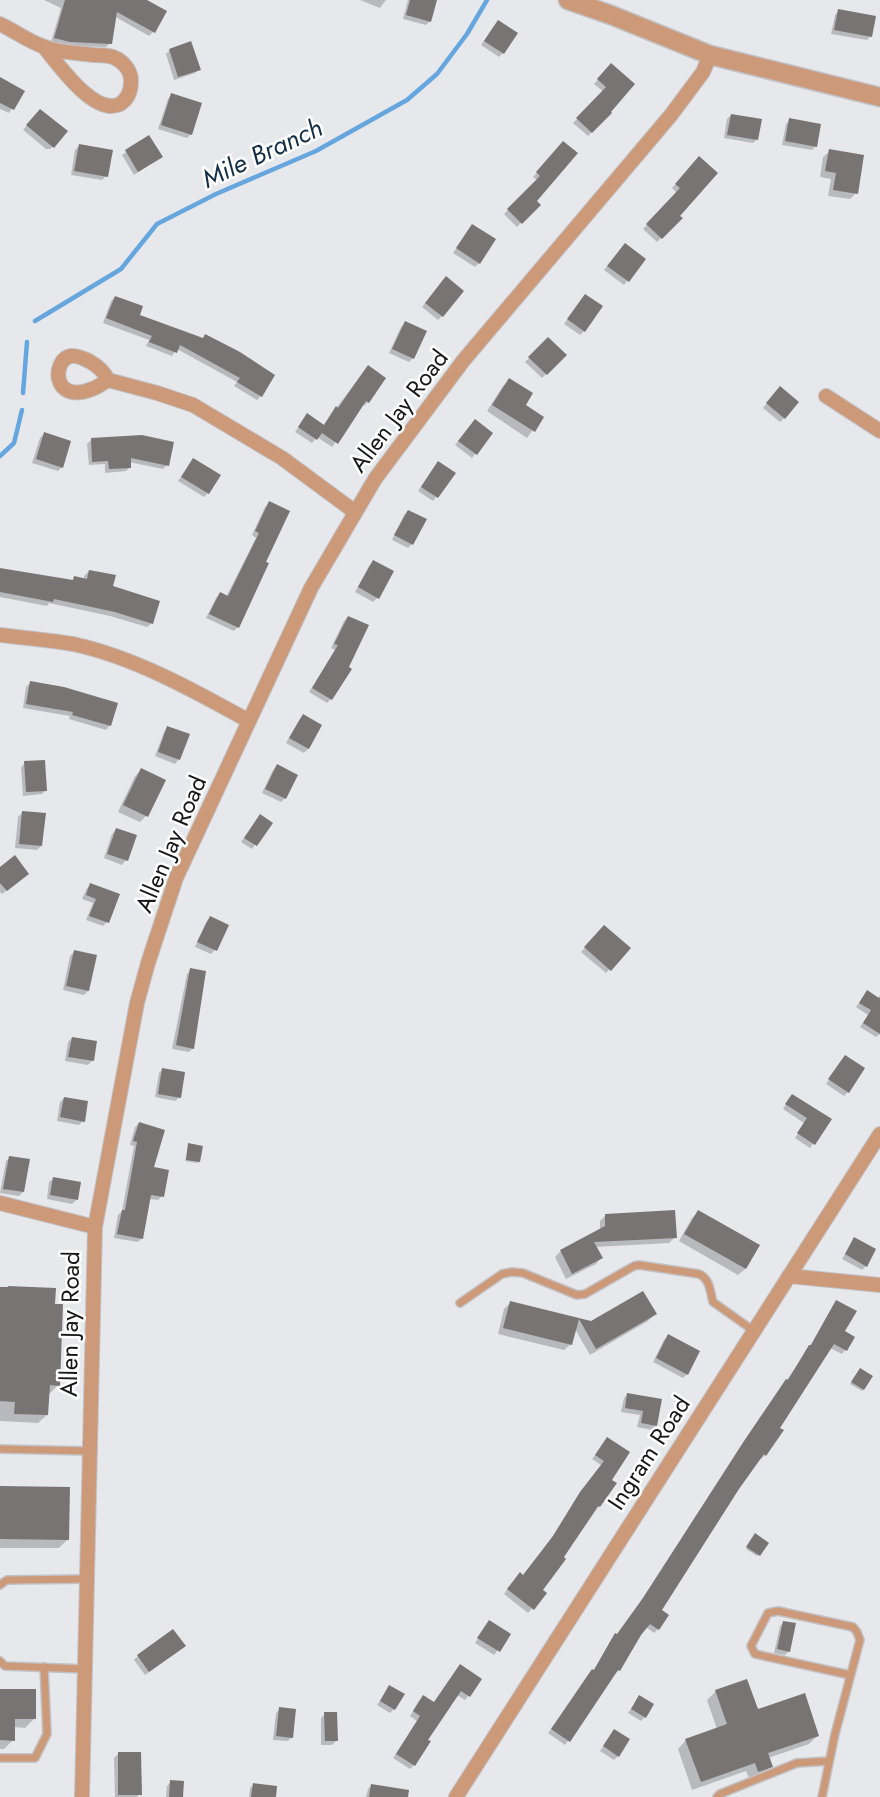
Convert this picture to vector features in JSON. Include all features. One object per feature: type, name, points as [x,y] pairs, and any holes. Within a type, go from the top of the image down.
[{"type":"street","points":[[568,0],[710,55],[880,97]]},
{"type":"street","points":[[0,24],[44,47],[68,53],[112,56],[125,64],[131,76],[131,88],[126,100],[115,106],[104,105],[92,99],[44,47]]},
{"type":"street","name":"Allen Jay Road","points":[[82,1797],[95,1227],[137,1003],[176,878],[311,588],[375,479],[464,362],[671,115],[703,72],[710,55]]},
{"type":"street","points":[[108,380],[193,405],[282,458],[355,512]]},
{"type":"street","points":[[826,396],[880,430]]},
{"type":"street","points":[[0,635],[72,644],[107,654],[185,687],[249,721]]},
{"type":"street","name":"Ingram Road","points":[[456,1797],[880,1134]]},
{"type":"street","points":[[0,1203],[95,1227]]},
{"type":"street","points":[[789,1276],[880,1285]]},
{"type":"lane","points":[[460,1303],[502,1274],[523,1273],[578,1295],[585,1294],[639,1265],[705,1276],[712,1302],[754,1331]]},
{"type":"lane","points":[[0,1449],[89,1451]]},
{"type":"lane","points":[[0,1585],[7,1580],[87,1579]]},
{"type":"lane","points":[[822,1797],[860,1640],[857,1632],[853,1627],[778,1611],[768,1613],[751,1646],[755,1654],[850,1675]]},
{"type":"lane","points":[[0,1661],[4,1666],[85,1669]]},
{"type":"lane","points":[[0,1758],[35,1758],[47,1734],[44,1667]]},
{"type":"lane","points":[[717,1797],[797,1763],[829,1761]]},
{"type":"building","points":[[65,0],[147,0],[167,11],[155,33],[117,12],[112,44],[70,42],[54,38]]},
{"type":"building","points":[[410,0],[437,0],[431,22],[406,15]]},
{"type":"building","points":[[838,9],[876,16],[872,37],[834,30]]},
{"type":"building","points":[[498,20],[518,33],[504,54],[484,41]]},
{"type":"building","points":[[191,41],[201,70],[178,77],[169,49]]},
{"type":"building","points":[[611,63],[635,84],[612,113],[592,133],[576,118],[606,87],[597,79]]},
{"type":"building","points":[[0,77],[25,91],[14,110],[0,103]]},
{"type":"building","points":[[171,93],[202,103],[192,135],[161,125]]},
{"type":"building","points":[[40,109],[68,131],[54,148],[26,125]]},
{"type":"building","points":[[731,114],[762,119],[758,140],[727,135]]},
{"type":"building","points":[[789,118],[821,124],[817,147],[785,141]]},
{"type":"building","points":[[149,135],[163,157],[138,172],[125,150]]},
{"type":"building","points":[[563,141],[578,153],[537,201],[541,205],[522,224],[507,209],[540,176],[536,172]]},
{"type":"building","points":[[79,144],[113,150],[108,177],[74,171]]},
{"type":"building","points":[[829,149],[864,155],[858,194],[833,190],[836,173],[825,171]]},
{"type":"building","points":[[699,156],[718,173],[680,216],[683,218],[662,239],[646,224],[680,188],[675,184]]},
{"type":"building","points":[[472,224],[496,239],[480,264],[456,248]]},
{"type":"building","points":[[625,243],[646,259],[629,282],[607,266]]},
{"type":"building","points":[[446,276],[464,291],[443,317],[425,303]]},
{"type":"building","points":[[585,294],[603,306],[585,332],[567,319]]},
{"type":"building","points":[[115,296],[143,306],[140,315],[203,338],[205,334],[240,352],[275,375],[262,397],[237,382],[240,378],[180,345],[177,353],[149,342],[152,336],[106,318]]},
{"type":"building","points":[[405,321],[427,331],[414,359],[392,349]]},
{"type":"building","points":[[548,337],[567,355],[547,375],[528,357]]},
{"type":"building","points":[[368,365],[386,378],[369,403],[366,401],[338,444],[322,433],[317,440],[298,427],[307,413],[324,425]]},
{"type":"building","points":[[509,378],[533,393],[526,405],[544,417],[535,432],[492,405]]},
{"type":"building","points":[[780,386],[799,402],[785,419],[766,403]]},
{"type":"building","points":[[475,419],[493,433],[477,455],[458,441]]},
{"type":"building","points":[[44,432],[71,441],[63,468],[36,459]]},
{"type":"building","points":[[142,435],[174,442],[169,466],[131,458],[131,468],[109,469],[108,461],[92,462],[91,438]]},
{"type":"building","points":[[193,458],[221,475],[209,494],[181,477]]},
{"type":"building","points":[[438,461],[456,473],[438,498],[421,487]]},
{"type":"building","points":[[269,501],[290,511],[239,628],[209,614],[220,592],[228,596],[259,533],[255,531]]},
{"type":"building","points":[[408,510],[427,519],[413,545],[394,535]]},
{"type":"building","points":[[373,560],[394,571],[379,599],[358,587]]},
{"type":"building","points":[[0,568],[73,580],[74,576],[87,579],[89,570],[116,575],[113,586],[160,601],[153,624],[115,612],[54,599],[53,602],[0,592]]},
{"type":"building","points":[[348,616],[369,625],[349,667],[352,669],[332,700],[312,688],[338,645],[334,644]]},
{"type":"building","points":[[30,681],[64,687],[118,703],[111,726],[72,715],[73,712],[26,704]]},
{"type":"building","points":[[303,714],[322,725],[309,749],[289,738]]},
{"type":"building","points":[[167,726],[190,734],[180,760],[158,752]]},
{"type":"building","points":[[45,760],[47,791],[26,792],[24,761]]},
{"type":"building","points":[[277,764],[298,775],[286,799],[265,789]]},
{"type":"building","points":[[141,768],[166,780],[148,817],[123,805]]},
{"type":"building","points":[[22,811],[46,813],[42,846],[19,844]]},
{"type":"building","points":[[260,814],[273,823],[257,846],[244,838]]},
{"type":"building","points":[[116,828],[137,835],[128,861],[107,854]]},
{"type":"building","points":[[15,855],[29,874],[7,891],[0,883],[0,867]]},
{"type":"building","points":[[90,883],[120,894],[109,923],[89,916],[96,899],[86,895]]},
{"type":"building","points":[[210,916],[229,925],[217,951],[197,942]]},
{"type":"building","points":[[604,925],[631,948],[611,971],[584,947]]},
{"type":"building","points":[[74,950],[97,955],[89,991],[66,986]]},
{"type":"building","points":[[190,968],[206,971],[194,1049],[176,1045]]},
{"type":"building","points":[[867,990],[879,998],[880,996],[880,1034],[863,1023],[871,1010],[859,1003]]},
{"type":"building","points":[[72,1037],[97,1041],[94,1061],[68,1057]]},
{"type":"building","points":[[845,1055],[865,1068],[849,1093],[828,1079]]},
{"type":"building","points":[[162,1068],[185,1072],[181,1098],[158,1094]]},
{"type":"building","points":[[792,1094],[832,1119],[815,1145],[797,1133],[807,1118],[785,1104]]},
{"type":"building","points":[[64,1097],[88,1101],[85,1122],[60,1117]]},
{"type":"building","points":[[139,1122],[165,1130],[154,1167],[169,1170],[164,1197],[151,1195],[143,1239],[117,1234],[122,1210],[125,1210],[137,1142],[133,1141]]},
{"type":"building","points":[[188,1143],[203,1146],[200,1162],[186,1160]]},
{"type":"building","points":[[9,1156],[30,1159],[24,1192],[3,1189]]},
{"type":"building","points":[[53,1177],[81,1182],[78,1200],[50,1195]]},
{"type":"building","points":[[675,1210],[677,1238],[594,1242],[603,1258],[572,1274],[560,1250],[605,1226],[605,1214]]},
{"type":"building","points":[[698,1210],[760,1245],[746,1269],[684,1234]]},
{"type":"building","points":[[854,1237],[876,1249],[867,1267],[845,1254]]},
{"type":"building","points":[[0,1287],[56,1288],[55,1304],[63,1304],[60,1386],[50,1385],[48,1415],[14,1414],[15,1402],[0,1401]]},
{"type":"building","points":[[643,1291],[657,1314],[596,1349],[579,1319],[572,1345],[503,1328],[510,1301],[591,1321]]},
{"type":"building","points":[[836,1300],[857,1311],[845,1331],[855,1337],[847,1351],[834,1344],[780,1428],[784,1430],[739,1489],[662,1610],[669,1615],[659,1630],[650,1624],[641,1635],[620,1671],[618,1670],[570,1742],[551,1729],[592,1669],[594,1670],[615,1633],[617,1634],[643,1598],[744,1441],[786,1379],[788,1380]]},
{"type":"building","points":[[668,1334],[700,1351],[688,1375],[656,1358]]},
{"type":"building","points":[[860,1368],[873,1376],[864,1390],[851,1382]]},
{"type":"building","points":[[627,1393],[662,1399],[657,1426],[641,1423],[643,1411],[625,1408]]},
{"type":"building","points":[[607,1437],[630,1452],[612,1480],[617,1483],[600,1507],[598,1506],[564,1557],[566,1559],[543,1590],[547,1593],[534,1610],[507,1589],[520,1572],[523,1575],[553,1536],[580,1492],[604,1461],[595,1455]]},
{"type":"building","points":[[0,1486],[70,1487],[69,1540],[0,1539]]},
{"type":"building","points":[[755,1533],[769,1543],[760,1556],[746,1547]]},
{"type":"building","points":[[489,1620],[511,1634],[500,1652],[477,1638]]},
{"type":"building","points":[[783,1621],[796,1623],[790,1652],[777,1649]]},
{"type":"building","points":[[173,1629],[186,1646],[149,1672],[137,1655]]},
{"type":"building","points":[[460,1664],[482,1679],[470,1697],[461,1691],[428,1740],[431,1741],[415,1766],[396,1754],[420,1716],[413,1711],[423,1695],[434,1702]]},
{"type":"building","points":[[747,1679],[758,1709],[805,1693],[819,1736],[768,1753],[773,1767],[758,1772],[755,1763],[701,1782],[685,1739],[727,1724],[715,1690]]},
{"type":"building","points":[[389,1685],[405,1694],[395,1710],[380,1701]]},
{"type":"building","points":[[0,1689],[36,1689],[36,1719],[15,1719],[15,1741],[0,1740]]},
{"type":"building","points":[[639,1695],[654,1704],[646,1718],[631,1709]]},
{"type":"building","points":[[279,1707],[296,1709],[293,1738],[276,1736]]},
{"type":"building","points":[[324,1712],[337,1712],[338,1741],[325,1741]]},
{"type":"building","points":[[614,1729],[630,1739],[619,1757],[603,1746]]},
{"type":"building","points":[[118,1752],[141,1752],[142,1795],[118,1795]]},
{"type":"building","points":[[170,1780],[184,1781],[183,1797],[169,1797]]},
{"type":"building","points":[[253,1783],[277,1786],[276,1797],[251,1797]]},
{"type":"building","points":[[371,1784],[409,1790],[408,1797],[369,1797]]},
{"type":"waterway","name":"Mile Branch","points":[[35,321],[121,269],[157,224],[216,194],[316,151],[407,100],[437,74],[467,34],[487,0]]},
{"type":"waterway","name":"Mile Branch","points":[[23,393],[27,342]]},
{"type":"waterway","name":"Mile Branch","points":[[0,456],[14,443],[22,410]]}]
